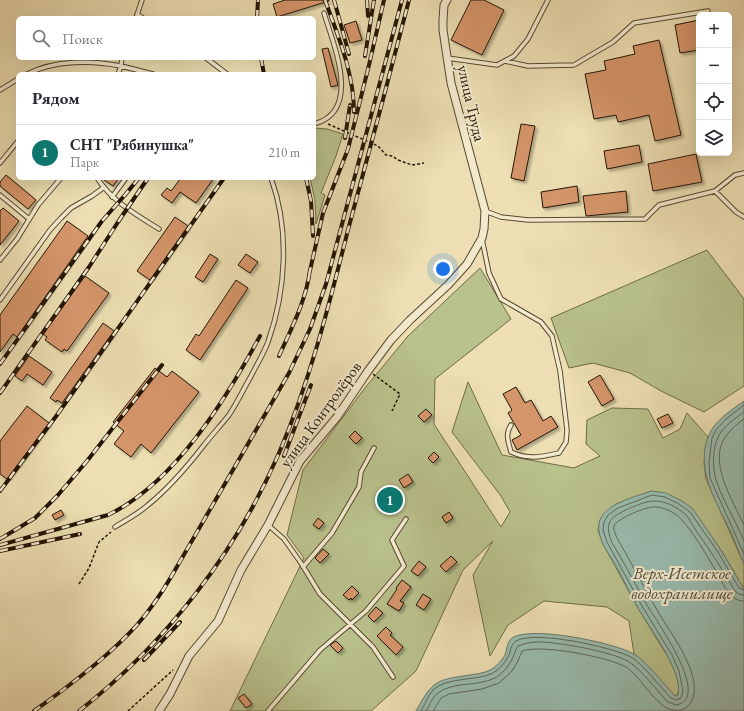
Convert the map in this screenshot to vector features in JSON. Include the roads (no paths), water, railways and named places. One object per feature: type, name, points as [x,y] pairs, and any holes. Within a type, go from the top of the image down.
[{"type":"street","name":"улица Труда","points":[[447,0],[444,5],[443,20],[450,83],[485,211]]},
{"type":"street","name":"улица Контролёров","points":[[159,711],[170,694],[189,656],[218,620],[241,570],[268,525],[300,461],[337,418],[368,371],[401,329],[444,290],[458,275],[474,253],[482,238],[485,211]]},
{"type":"lane","points":[[136,16],[142,0]]},
{"type":"lane","points":[[447,58],[498,66],[514,56],[528,39],[548,0]]},
{"type":"lane","points":[[505,61],[528,66],[574,65],[613,42],[634,23],[708,11]]},
{"type":"lane","points":[[316,123],[322,121],[335,108],[342,88],[340,70],[324,13]]},
{"type":"lane","points":[[119,72],[122,60]]},
{"type":"lane","points":[[209,60],[224,72]]},
{"type":"lane","points":[[32,72],[45,67],[73,63],[97,62],[145,72]]},
{"type":"lane","points":[[0,90],[16,80]]},
{"type":"lane","points":[[0,163],[16,143]]},
{"type":"lane","points":[[485,211],[501,217],[528,220],[645,219],[659,205],[715,190],[735,175],[744,173]]},
{"type":"lane","points":[[0,260],[17,239],[28,218],[59,180]]},
{"type":"lane","points":[[98,180],[103,188],[112,197],[159,228]]},
{"type":"lane","points":[[112,197],[125,180]]},
{"type":"lane","points":[[115,527],[147,506],[170,485],[192,461],[229,414],[267,344],[280,296],[283,262],[281,221],[272,180]]},
{"type":"lane","points":[[0,300],[50,230],[70,208],[103,188]]},
{"type":"lane","points":[[715,190],[736,212],[744,217]]},
{"type":"lane","points":[[0,195],[28,218]]},
{"type":"lane","points":[[482,238],[489,273],[501,299],[541,322],[552,336],[560,371],[567,430],[566,442],[559,453],[528,458],[518,455],[511,452],[508,442],[507,432],[511,425]]},
{"type":"lane","points":[[303,567],[332,533],[359,487],[361,472],[374,448]]},
{"type":"lane","points":[[268,711],[320,650],[366,611],[404,566],[392,540],[406,519]]},
{"type":"lane","points":[[268,525],[284,539],[320,594],[373,647],[393,677]]},
{"type":"water","name":"Верх-Исетское водохранилище","points":[[744,401],[744,564],[730,530],[712,494],[705,468],[704,455],[706,442],[712,429],[731,410]]},
{"type":"water","name":"Верх-Исетское водохранилище","points":[[652,491],[666,493],[682,501],[693,509],[721,550],[744,589],[744,711],[416,711],[427,693],[437,683],[450,678],[490,670],[504,657],[508,644],[512,638],[536,633],[554,634],[592,641],[610,645],[634,654],[649,667],[674,695],[678,695],[676,675],[671,663],[638,608],[607,551],[599,532],[600,520],[608,509],[622,501]]},
{"type":"railway","points":[[257,16],[258,0]]},
{"type":"railway","points":[[325,0],[340,41],[348,69],[354,112]]},
{"type":"railway","points":[[334,0],[349,54]]},
{"type":"railway","points":[[367,0],[368,16]]},
{"type":"railway","points":[[365,56],[374,0]]},
{"type":"railway","points":[[309,275],[323,213],[348,149],[384,0]]},
{"type":"railway","points":[[34,711],[101,660],[126,637],[151,608],[171,577],[289,373],[310,329],[326,284],[402,0]]},
{"type":"railway","points":[[79,711],[111,685],[169,626],[219,561],[242,526],[262,490],[290,426],[318,343],[409,0]]},
{"type":"railway","points":[[261,60],[264,72]]},
{"type":"railway","points":[[345,138],[350,105]]},
{"type":"railway","points":[[0,364],[102,221],[137,180]]},
{"type":"railway","points":[[0,393],[89,267],[147,180]]},
{"type":"railway","points":[[0,491],[57,415],[223,180]]},
{"type":"railway","points":[[306,180],[311,201],[313,236]]},
{"type":"railway","points":[[279,356],[302,304],[310,270]]},
{"type":"railway","points":[[0,545],[108,515],[132,501],[177,461],[196,437],[215,412],[260,336]]},
{"type":"railway","points":[[0,539],[35,518],[58,495],[87,461],[162,365]]},
{"type":"railway","points":[[284,456],[311,385]]},
{"type":"railway","points":[[0,551],[80,534]]},
{"type":"railway","points":[[144,660],[180,622]]},
{"type":"place","name":"СНТ \"Рябинушка\"","points":[[390,500]]}]
